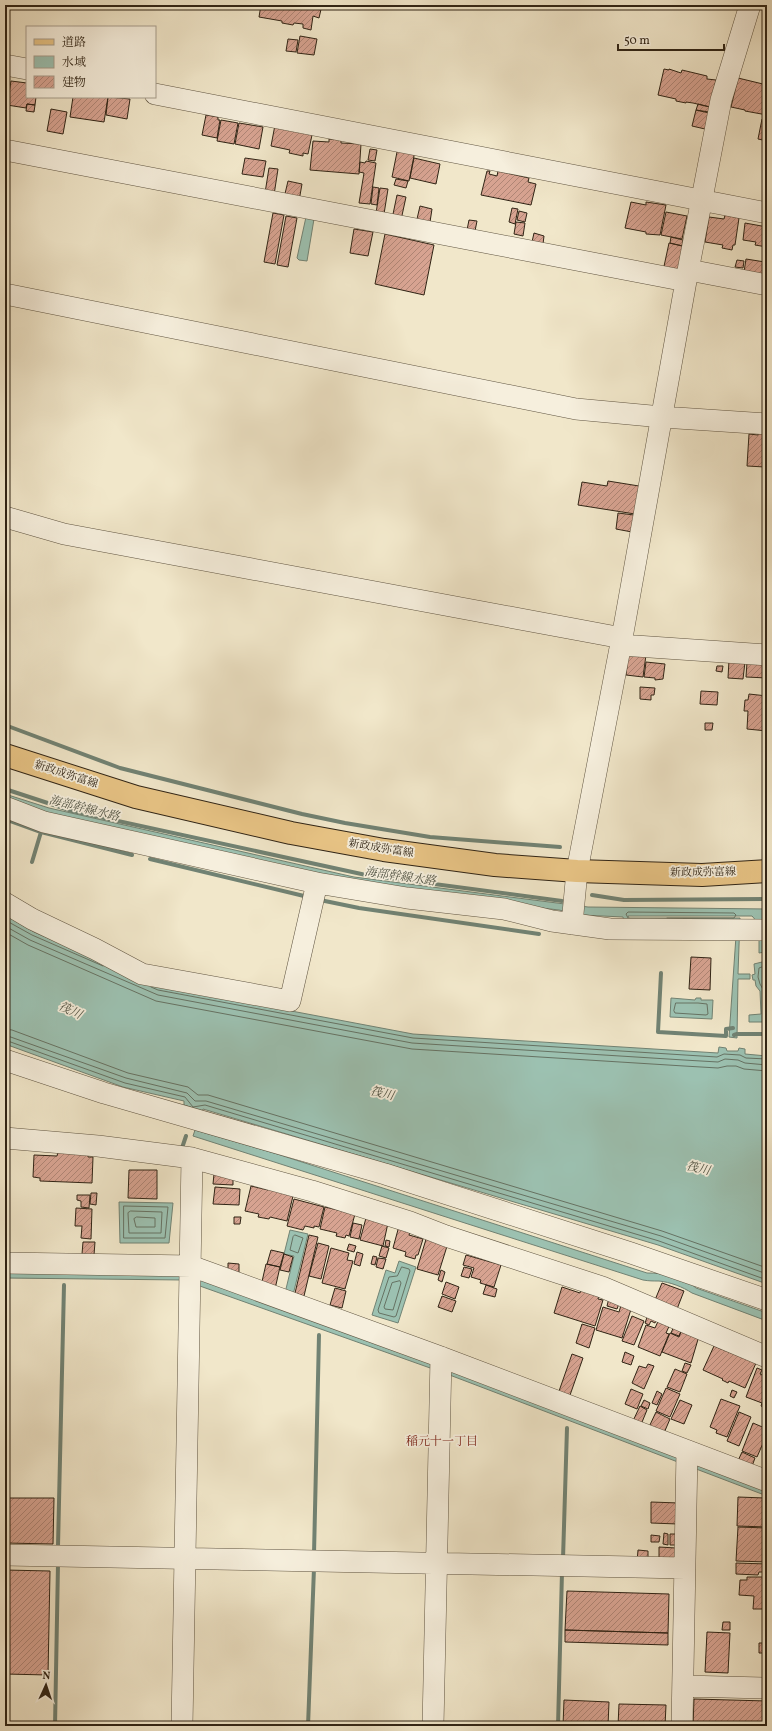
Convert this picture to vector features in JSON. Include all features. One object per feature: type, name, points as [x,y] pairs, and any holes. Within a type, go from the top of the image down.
[{"type":"main road","name":"新政成弥富線","points":[[5,755],[136,797],[291,833],[384,850],[495,865],[577,871],[702,875],[767,871]]},
{"type":"street","points":[[573,915],[577,871],[622,642],[687,276],[722,100],[750,5]]},
{"type":"street","points":[[5,65],[26,69]]},
{"type":"street","points":[[156,94],[767,213]]},
{"type":"street","points":[[5,150],[687,276],[767,285]]},
{"type":"street","points":[[5,294],[576,409],[662,417],[767,424]]},
{"type":"street","points":[[5,517],[64,534],[622,642],[767,654]]},
{"type":"street","points":[[5,806],[44,822],[317,884],[407,898],[504,910],[552,921],[573,915],[610,929],[750,930]]},
{"type":"street","points":[[5,903],[32,919],[95,949],[142,974],[290,1000],[317,884]]},
{"type":"street","points":[[5,1060],[104,1093],[385,1174],[631,1253],[767,1300]]},
{"type":"street","points":[[5,1138],[98,1146],[192,1158],[312,1191],[410,1222],[446,1236],[508,1255],[602,1287],[767,1357]]},
{"type":"street","points":[[182,1726],[192,1158]]},
{"type":"street","points":[[5,1263],[191,1275],[441,1363],[687,1458],[767,1481]]},
{"type":"street","points":[[433,1726],[441,1363]]},
{"type":"street","points":[[682,1726],[687,1458]]},
{"type":"street","points":[[5,1555],[685,1568]]},
{"type":"street","points":[[683,1686],[767,1688]]},
{"type":"water","points":[[306,217],[314,219],[307,261],[299,260],[297,258]]},
{"type":"water","points":[[5,794],[49,808],[354,877],[588,907],[767,909],[765,952],[759,953],[759,924],[752,916],[628,916],[629,918],[740,918],[738,974],[750,974],[750,979],[738,979],[737,1038],[729,1037],[736,936],[624,922],[623,917],[582,915],[559,910],[371,888],[47,816],[5,801]]},
{"type":"water","name":"筏川","points":[[5,915],[34,932],[159,986],[413,1034],[718,1053],[719,1047],[726,1048],[727,1051],[738,1051],[739,1048],[745,1049],[745,1054],[767,1056],[767,1284],[658,1245],[203,1109],[202,1111],[184,1105],[184,1101],[123,1087],[5,1044]]},
{"type":"water","points":[[766,961],[767,1022],[749,1022],[749,1015],[761,1014],[760,991],[756,986],[755,980],[753,980],[752,975],[755,974],[754,964]]},
{"type":"water","points":[[671,998],[695,1000],[696,998],[701,998],[701,1000],[713,1000],[712,1019],[670,1017]]},
{"type":"water","points":[[195,1130],[277,1154],[647,1273],[679,1278],[696,1288],[767,1313],[767,1321],[672,1284],[643,1280],[193,1136]]},
{"type":"water","points":[[119,1202],[173,1203],[169,1243],[120,1243]]},
{"type":"water","points":[[290,1230],[308,1234],[293,1295],[285,1293],[294,1256],[284,1254]]},
{"type":"water","points":[[399,1261],[416,1267],[398,1323],[372,1315],[386,1270],[395,1273]]},
{"type":"water","points":[[5,1271],[185,1273],[767,1488],[767,1496],[447,1374],[183,1280],[5,1278]]},
{"type":"building","points":[[261,5],[322,5],[319,18],[313,16],[311,30],[303,28],[303,24],[294,23],[293,25],[282,23],[282,21],[259,17]]},
{"type":"building","points":[[300,36],[317,39],[314,55],[297,53]]},
{"type":"building","points":[[288,39],[298,40],[296,52],[286,51]]},
{"type":"building","points":[[664,69],[681,73],[682,70],[707,76],[707,79],[716,80],[710,107],[676,101],[676,99],[658,95]]},
{"type":"building","points":[[738,78],[767,85],[767,115],[731,107]]},
{"type":"building","points":[[11,81],[26,83],[26,98],[36,98],[35,105],[27,104],[26,108],[7,105]]},
{"type":"building","points":[[73,98],[108,98],[104,122],[70,117]]},
{"type":"building","points":[[108,98],[130,99],[127,119],[106,115]]},
{"type":"building","points":[[27,104],[35,105],[34,112],[26,111]]},
{"type":"building","points":[[698,104],[710,107],[709,112],[696,110]]},
{"type":"building","points":[[51,109],[67,112],[63,134],[47,131]]},
{"type":"building","points":[[696,110],[709,113],[705,129],[692,126]]},
{"type":"building","points":[[206,115],[218,117],[218,120],[220,120],[217,138],[202,135]]},
{"type":"building","points":[[762,119],[767,121],[767,141],[758,139]]},
{"type":"building","points":[[221,120],[238,123],[234,144],[217,141]]},
{"type":"building","points":[[239,123],[263,127],[259,149],[235,144]]},
{"type":"building","points":[[275,125],[312,135],[308,154],[303,153],[303,156],[289,153],[290,150],[271,146]]},
{"type":"building","points":[[329,139],[341,140],[341,143],[361,144],[359,174],[310,170],[313,141],[329,142]]},
{"type":"building","points":[[398,147],[415,151],[409,181],[392,177]]},
{"type":"building","points":[[370,149],[377,150],[375,161],[368,160]]},
{"type":"building","points":[[245,158],[266,161],[263,177],[242,174]]},
{"type":"building","points":[[414,158],[440,164],[436,184],[410,178]]},
{"type":"building","points":[[366,161],[376,163],[370,204],[359,203],[364,173],[359,172],[360,162],[365,163]]},
{"type":"building","points":[[269,168],[278,169],[274,195],[265,193]]},
{"type":"building","points":[[487,171],[490,171],[489,174],[497,176],[498,171],[529,178],[528,182],[536,184],[531,205],[481,195]]},
{"type":"building","points":[[396,179],[408,181],[406,188],[394,185]]},
{"type":"building","points":[[288,181],[302,184],[299,201],[284,198]]},
{"type":"building","points":[[373,187],[379,188],[377,205],[371,204]]},
{"type":"building","points":[[380,188],[388,189],[384,214],[376,213]]},
{"type":"building","points":[[397,195],[406,197],[401,220],[392,219]]},
{"type":"building","points":[[631,202],[646,205],[646,202],[666,205],[660,235],[646,234],[646,232],[625,228]]},
{"type":"building","points":[[420,206],[432,209],[430,222],[417,219]]},
{"type":"building","points":[[512,208],[518,209],[515,224],[509,222]]},
{"type":"building","points":[[519,211],[527,213],[525,222],[517,220]]},
{"type":"building","points":[[666,212],[687,216],[682,239],[661,235]]},
{"type":"building","points":[[273,213],[284,215],[275,264],[264,262]]},
{"type":"building","points":[[725,215],[739,218],[735,245],[733,245],[732,250],[722,248],[723,245],[705,242],[709,217],[724,219]]},
{"type":"building","points":[[286,216],[297,218],[288,267],[277,265]]},
{"type":"building","points":[[469,220],[477,221],[475,231],[467,230]]},
{"type":"building","points":[[516,222],[525,223],[523,236],[514,234]]},
{"type":"building","points":[[745,223],[767,227],[767,247],[755,245],[756,242],[743,240]]},
{"type":"building","points":[[354,229],[373,232],[368,256],[350,253]]},
{"type":"building","points":[[534,233],[544,236],[543,244],[532,242]]},
{"type":"building","points":[[385,234],[434,245],[424,295],[375,284]]},
{"type":"building","points":[[671,237],[683,240],[682,246],[670,243]]},
{"type":"building","points":[[669,243],[683,246],[677,274],[663,271]]},
{"type":"building","points":[[746,259],[765,262],[762,276],[744,272]]},
{"type":"building","points":[[737,260],[744,261],[743,268],[735,267]]},
{"type":"building","points":[[759,430],[767,430],[765,467],[747,466],[749,434],[758,435]]},
{"type":"building","points":[[608,481],[639,486],[635,514],[578,505],[582,482],[607,486]]},
{"type":"building","points":[[618,513],[634,515],[632,532],[616,529]]},
{"type":"building","points":[[646,655],[643,677],[626,675],[628,656]]},
{"type":"building","points":[[729,660],[745,662],[743,679],[728,678]]},
{"type":"building","points":[[646,662],[665,664],[663,679],[655,680],[655,678],[644,677]]},
{"type":"building","points":[[747,662],[767,663],[767,678],[746,677]]},
{"type":"building","points":[[717,666],[723,666],[722,672],[716,671]]},
{"type":"building","points":[[640,687],[655,688],[654,695],[651,695],[651,700],[640,699]]},
{"type":"building","points":[[701,691],[718,692],[717,705],[700,704]]},
{"type":"building","points":[[749,694],[767,696],[767,731],[747,729],[748,711],[744,711],[745,700],[748,700]]},
{"type":"building","points":[[705,723],[713,723],[712,730],[705,730]]},
{"type":"building","points":[[691,957],[711,958],[710,990],[689,989]]},
{"type":"building","points":[[5,1147],[9,1147],[8,1172],[5,1172]]},
{"type":"building","points":[[58,1152],[88,1154],[88,1157],[93,1157],[92,1183],[40,1181],[40,1178],[33,1177],[34,1155],[57,1156]]},
{"type":"building","points":[[129,1170],[157,1170],[157,1199],[128,1198]]},
{"type":"building","points":[[5,1172],[8,1172],[7,1213],[5,1213]]},
{"type":"building","points":[[214,1174],[233,1175],[233,1185],[213,1184]]},
{"type":"building","points":[[251,1186],[268,1190],[269,1187],[293,1196],[287,1221],[270,1217],[269,1219],[258,1217],[259,1214],[245,1211]]},
{"type":"building","points":[[215,1187],[240,1189],[239,1205],[213,1204]]},
{"type":"building","points":[[91,1193],[97,1193],[96,1205],[90,1204]]},
{"type":"building","points":[[77,1195],[90,1195],[89,1208],[81,1207],[81,1201],[77,1200]]},
{"type":"building","points":[[294,1199],[324,1207],[319,1227],[314,1226],[314,1228],[305,1226],[303,1230],[287,1226]]},
{"type":"building","points":[[325,1207],[355,1214],[349,1236],[346,1235],[345,1238],[336,1236],[337,1233],[320,1229]]},
{"type":"building","points":[[76,1208],[92,1209],[91,1239],[81,1238],[82,1226],[75,1226]]},
{"type":"building","points":[[234,1217],[241,1217],[240,1224],[234,1224]]},
{"type":"building","points":[[366,1218],[388,1223],[383,1246],[360,1240]]},
{"type":"building","points":[[353,1223],[362,1225],[359,1239],[350,1237]]},
{"type":"building","points":[[399,1226],[411,1229],[409,1235],[423,1239],[418,1255],[416,1255],[415,1259],[405,1256],[406,1252],[393,1248]]},
{"type":"building","points":[[309,1235],[318,1237],[304,1296],[295,1293]]},
{"type":"building","points":[[427,1236],[448,1243],[438,1275],[417,1269]]},
{"type":"building","points":[[386,1240],[390,1241],[389,1247],[385,1246]]},
{"type":"building","points":[[83,1242],[95,1242],[94,1255],[82,1254]]},
{"type":"building","points":[[318,1243],[329,1246],[321,1279],[309,1276]]},
{"type":"building","points":[[349,1244],[356,1246],[354,1252],[347,1250]]},
{"type":"building","points":[[382,1246],[389,1248],[386,1258],[379,1256]]},
{"type":"building","points":[[331,1248],[349,1253],[347,1260],[353,1261],[345,1289],[322,1283]]},
{"type":"building","points":[[271,1250],[284,1253],[280,1267],[267,1264]]},
{"type":"building","points":[[357,1252],[363,1254],[360,1266],[354,1264]]},
{"type":"building","points":[[284,1254],[293,1257],[289,1272],[280,1270]]},
{"type":"building","points":[[466,1255],[501,1265],[494,1287],[480,1283],[481,1280],[471,1277],[474,1268],[463,1265]]},
{"type":"building","points":[[373,1256],[377,1257],[375,1265],[371,1264]]},
{"type":"building","points":[[378,1258],[386,1259],[383,1269],[376,1267]]},
{"type":"building","points":[[228,1263],[239,1264],[239,1273],[228,1272]]},
{"type":"building","points":[[266,1264],[280,1267],[275,1289],[261,1286]]},
{"type":"building","points":[[464,1267],[472,1269],[469,1278],[461,1276]]},
{"type":"building","points":[[441,1270],[445,1272],[442,1282],[438,1280]]},
{"type":"building","points":[[446,1282],[459,1287],[455,1299],[442,1294]]},
{"type":"building","points":[[662,1283],[684,1291],[677,1309],[655,1300]]},
{"type":"building","points":[[486,1285],[497,1289],[495,1297],[483,1294]]},
{"type":"building","points":[[582,1286],[600,1292],[598,1299],[603,1300],[595,1326],[554,1313],[562,1287],[580,1293]]},
{"type":"building","points":[[335,1288],[346,1291],[342,1308],[330,1305]]},
{"type":"building","points":[[442,1296],[456,1301],[452,1312],[438,1307]]},
{"type":"building","points":[[609,1298],[620,1301],[617,1309],[607,1306]]},
{"type":"building","points":[[622,1302],[632,1306],[622,1338],[596,1330],[603,1307],[619,1312]]},
{"type":"building","points":[[649,1312],[658,1315],[655,1323],[651,1321],[649,1325],[645,1323]]},
{"type":"building","points":[[632,1316],[644,1321],[634,1345],[622,1341]]},
{"type":"building","points":[[660,1317],[671,1322],[666,1333],[669,1334],[660,1356],[638,1347],[646,1325],[655,1328]]},
{"type":"building","points":[[582,1324],[595,1328],[589,1348],[576,1343]]},
{"type":"building","points":[[674,1326],[682,1329],[679,1336],[671,1333]]},
{"type":"building","points":[[682,1329],[699,1336],[691,1363],[662,1352],[670,1333],[679,1337]]},
{"type":"building","points":[[714,1346],[756,1363],[745,1388],[729,1381],[728,1383],[722,1380],[723,1379],[703,1370]]},
{"type":"building","points":[[625,1352],[634,1356],[631,1365],[622,1362]]},
{"type":"building","points":[[572,1354],[583,1358],[569,1398],[558,1394]]},
{"type":"building","points":[[685,1363],[691,1365],[687,1373],[682,1371]]},
{"type":"building","points":[[648,1364],[654,1366],[644,1389],[632,1383],[639,1366],[646,1368]]},
{"type":"building","points":[[757,1368],[762,1370],[760,1374],[767,1377],[767,1409],[761,1406],[762,1403],[746,1397]]},
{"type":"building","points":[[675,1369],[687,1374],[680,1392],[667,1387]]},
{"type":"building","points":[[666,1388],[680,1394],[670,1417],[656,1411]]},
{"type":"building","points":[[631,1389],[643,1394],[637,1409],[625,1404]]},
{"type":"building","points":[[732,1390],[737,1392],[734,1398],[730,1396]]},
{"type":"building","points":[[657,1391],[662,1394],[657,1405],[652,1403]]},
{"type":"building","points":[[721,1399],[740,1406],[727,1437],[716,1433],[717,1430],[710,1427]]},
{"type":"building","points":[[644,1400],[650,1403],[648,1409],[641,1406]]},
{"type":"building","points":[[680,1400],[692,1405],[684,1424],[671,1419]]},
{"type":"building","points":[[640,1406],[647,1410],[640,1427],[632,1423]]},
{"type":"building","points":[[656,1412],[670,1419],[664,1433],[649,1427]]},
{"type":"building","points":[[739,1412],[751,1417],[739,1446],[727,1441]]},
{"type":"building","points":[[753,1423],[767,1429],[767,1434],[757,1457],[742,1451]]},
{"type":"building","points":[[742,1452],[755,1458],[751,1469],[737,1463]]},
{"type":"building","points":[[738,1497],[765,1498],[765,1503],[767,1503],[767,1527],[737,1526]]},
{"type":"building","points":[[5,1498],[54,1498],[53,1544],[5,1543]]},
{"type":"building","points":[[651,1502],[679,1503],[678,1524],[651,1523]]},
{"type":"building","points":[[738,1527],[767,1528],[767,1562],[736,1561]]},
{"type":"building","points":[[664,1533],[668,1534],[668,1545],[663,1544]]},
{"type":"building","points":[[670,1534],[677,1534],[677,1545],[670,1545]]},
{"type":"building","points":[[651,1535],[660,1536],[659,1542],[651,1542]]},
{"type":"building","points":[[659,1547],[676,1548],[676,1561],[659,1561]]},
{"type":"building","points":[[638,1550],[648,1551],[648,1562],[637,1562]]},
{"type":"building","points":[[736,1563],[767,1564],[767,1572],[759,1572],[758,1575],[736,1574]]},
{"type":"building","points":[[5,1570],[50,1571],[48,1675],[5,1674]]},
{"type":"building","points":[[747,1577],[767,1577],[767,1609],[753,1609],[754,1596],[739,1595],[740,1580],[747,1580]]},
{"type":"building","points":[[567,1591],[669,1594],[668,1633],[565,1630]]},
{"type":"building","points":[[723,1622],[730,1622],[730,1630],[722,1630]]},
{"type":"building","points":[[565,1630],[668,1633],[668,1645],[565,1642]]},
{"type":"building","points":[[707,1632],[730,1633],[728,1673],[705,1672]]},
{"type":"building","points":[[759,1643],[767,1643],[767,1653],[759,1653]]},
{"type":"building","points":[[694,1699],[767,1701],[767,1726],[693,1726]]},
{"type":"building","points":[[564,1700],[609,1702],[608,1726],[563,1726]]},
{"type":"building","points":[[619,1704],[666,1705],[665,1726],[618,1726]]},
{"type":"waterway","points":[[5,725],[120,768],[302,814],[345,823],[430,837],[560,847]]},
{"type":"waterway","name":"海部幹線水路","points":[[5,789],[72,811],[366,875],[562,901]]},
{"type":"waterway","points":[[5,819],[41,832],[132,855]]},
{"type":"waterway","points":[[32,862],[41,832]]},
{"type":"waterway","points":[[150,859],[304,896]]},
{"type":"waterway","points":[[592,895],[624,900],[767,899]]},
{"type":"waterway","points":[[320,900],[359,908],[539,934]]},
{"type":"waterway","points":[[661,973],[658,1032],[726,1036],[726,1029],[733,1028]]},
{"type":"waterway","points":[[734,1035],[767,1034]]},
{"type":"waterway","points":[[182,1148],[186,1136]]},
{"type":"waterway","points":[[58,1546],[64,1285]]},
{"type":"waterway","points":[[314,1554],[319,1335]]},
{"type":"waterway","points":[[563,1559],[567,1428]]},
{"type":"waterway","points":[[55,1726],[58,1564]]},
{"type":"waterway","points":[[308,1726],[314,1568]]},
{"type":"waterway","points":[[558,1726],[562,1572]]},
{"type":"district","name":"稲元十一丁目","points":[[442,1442]]}]
